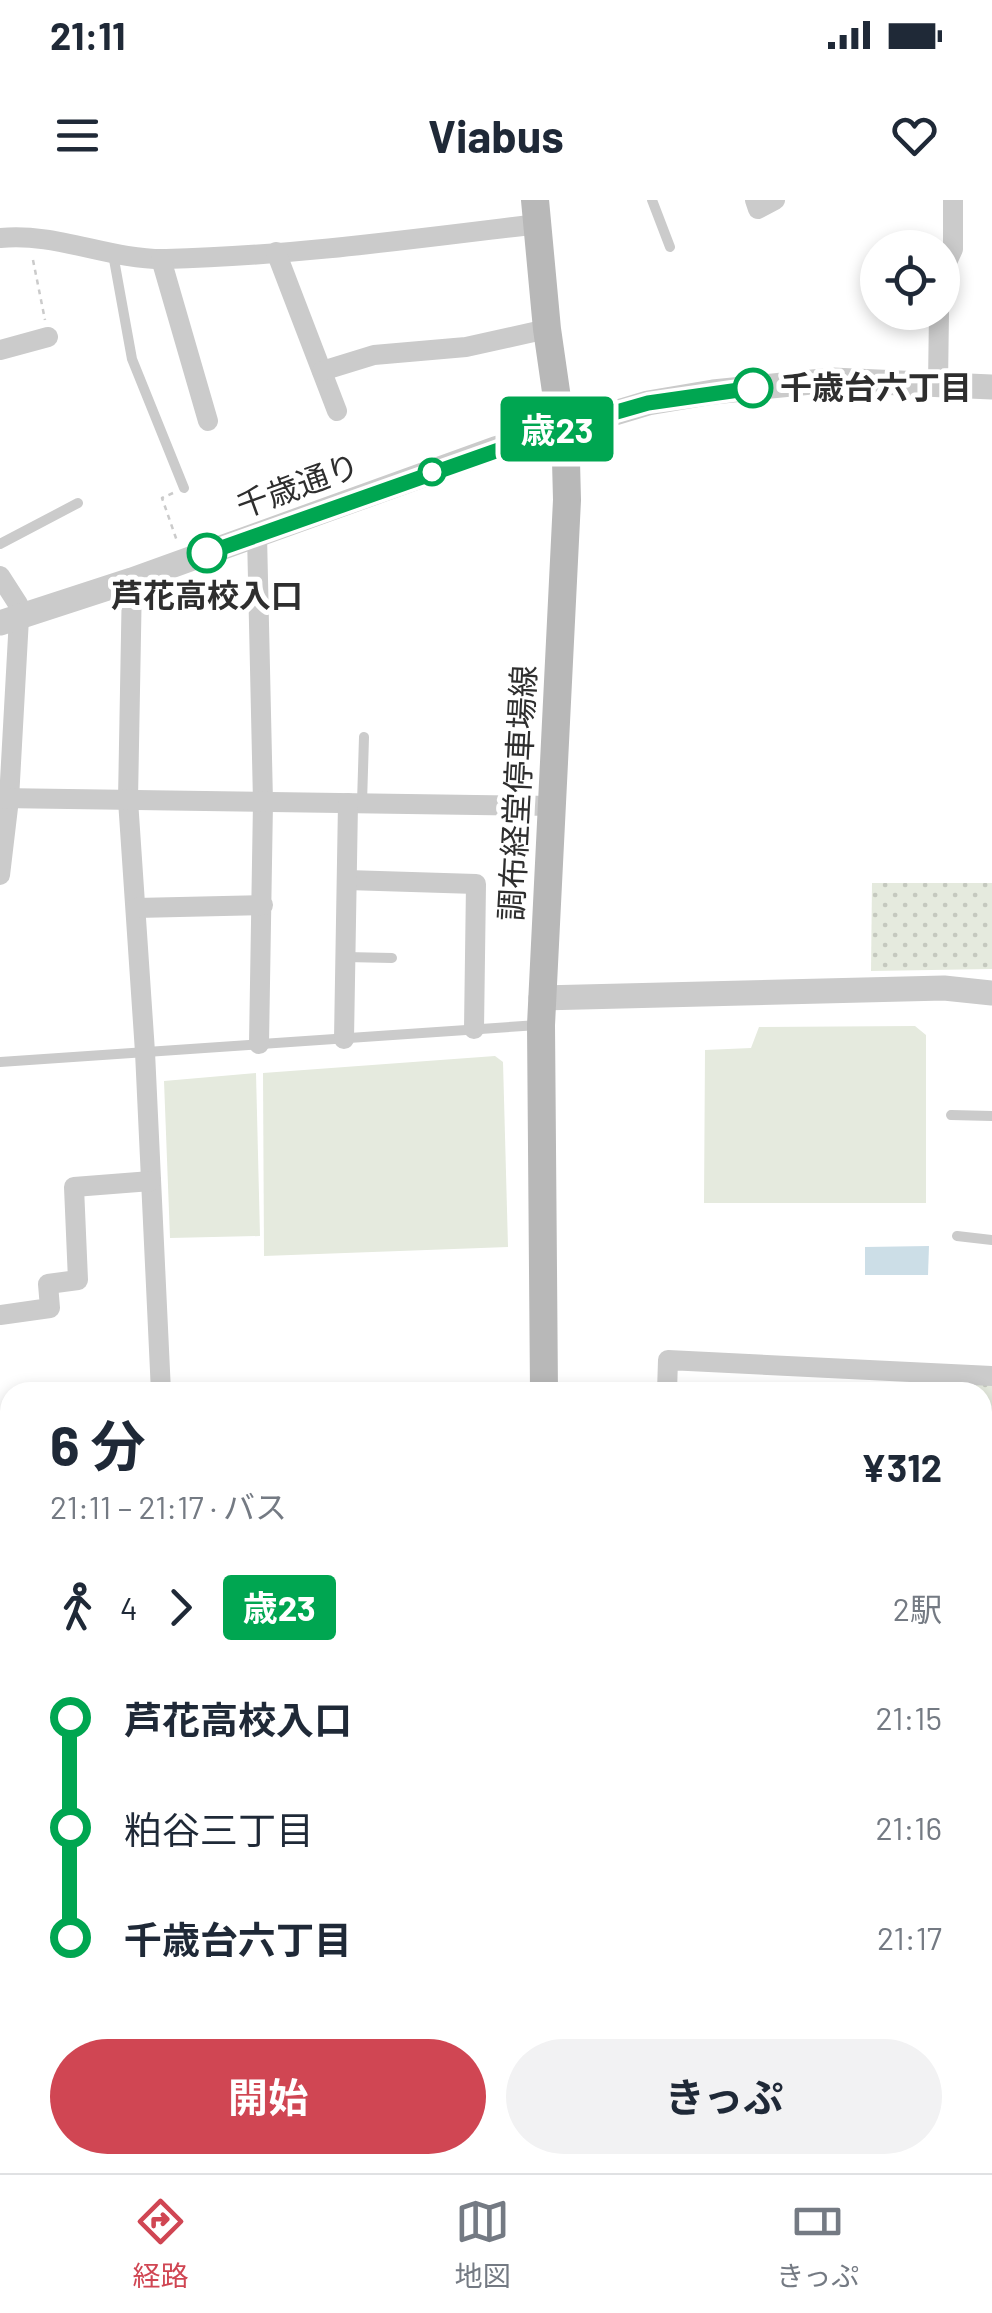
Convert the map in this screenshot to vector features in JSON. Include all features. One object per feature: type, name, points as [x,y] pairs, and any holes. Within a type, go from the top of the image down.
[{"type":"main road","name":"調布経堂停車場線","points":[[537,207],[546,329],[567,500],[541,1012],[544,1382]]},
{"type":"street","points":[[755,200],[758,208],[775,200]]},
{"type":"street","points":[[953,200],[954,230]]},
{"type":"street","points":[[0,238],[28,236],[113,254],[162,259],[361,246],[537,207]]},
{"type":"street","points":[[276,252],[337,411]]},
{"type":"street","points":[[162,259],[208,421]]},
{"type":"street","points":[[322,370],[374,355],[466,347],[546,329]]},
{"type":"street","points":[[938,384],[940,330]]},
{"type":"street","points":[[0,350],[48,337]]},
{"type":"street","name":"千歳通り","points":[[9,620],[561,428],[648,403],[832,380],[992,386]]},
{"type":"street","points":[[257,535],[263,802],[259,1044]]},
{"type":"street","points":[[0,576],[18,604],[9,620],[0,875]]},
{"type":"street","points":[[132,580],[128,800],[161,1382]]},
{"type":"street","points":[[4,798],[552,806]]},
{"type":"street","points":[[344,1038],[346,880],[355,803]]},
{"type":"street","points":[[346,880],[476,884],[474,1030]]},
{"type":"street","points":[[136,908],[262,905]]},
{"type":"street","points":[[541,1012],[944,988],[992,993]]},
{"type":"street","points":[[0,1315],[50,1308],[48,1284],[78,1280],[74,1187],[151,1180]]},
{"type":"street","points":[[667,1382],[668,1360],[992,1376]]},
{"type":"lane","points":[[652,200],[670,247]]},
{"type":"lane","points":[[113,254],[132,359],[184,488]]},
{"type":"lane","points":[[0,544],[78,503]]},
{"type":"lane","points":[[355,803],[364,737]]},
{"type":"lane","points":[[346,957],[392,958]]},
{"type":"lane","points":[[0,1062],[474,1030],[541,1012]]},
{"type":"lane","points":[[952,1115],[992,1116]]},
{"type":"lane","points":[[957,1236],[992,1240]]},
{"type":"path","points":[[28,236],[48,337]]},
{"type":"path","points":[[184,488],[162,498],[184,561]]},
{"type":"green space","points":[[872,883],[992,883],[992,969],[871,971]]},
{"type":"green space","points":[[915,1026],[926,1035],[926,1203],[704,1203],[705,1050],[751,1048],[759,1027]]},
{"type":"green space","points":[[495,1056],[503,1062],[508,1247],[264,1256],[263,1073]]},
{"type":"green space","points":[[256,1073],[260,1236],[170,1238],[164,1081]]},
{"type":"shaded area","points":[[929,1246],[928,1275],[865,1275],[865,1247]]},
{"type":"bus line","name":"歳23","points":[[207,553],[561,428],[648,403],[753,388]]},
{"type":"place","name":"千歳台六丁目","points":[[753,388]]},
{"type":"place","name":"芦花高校入口","points":[[207,553]]}]
